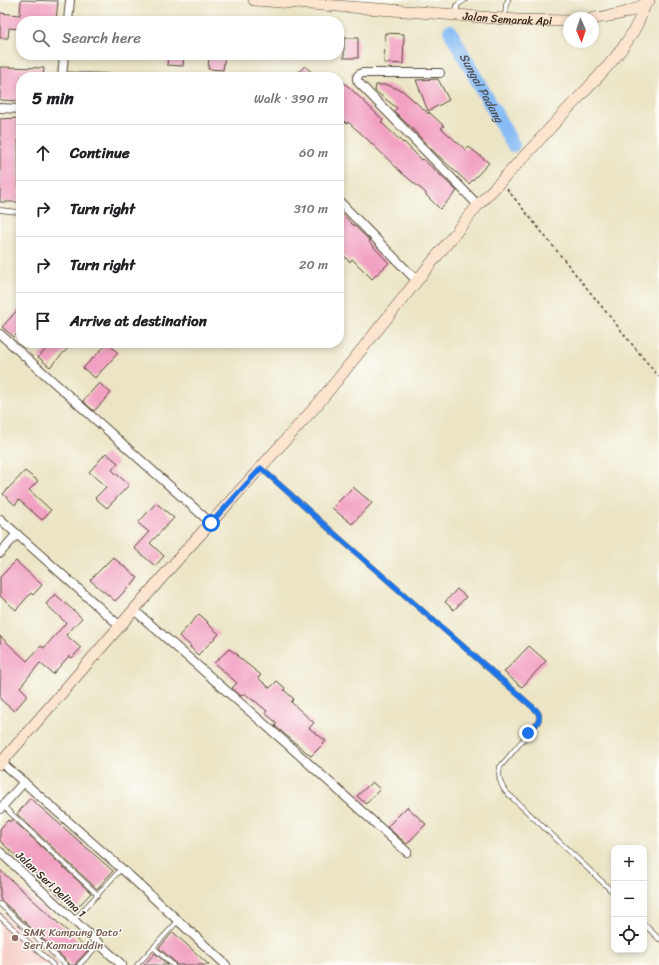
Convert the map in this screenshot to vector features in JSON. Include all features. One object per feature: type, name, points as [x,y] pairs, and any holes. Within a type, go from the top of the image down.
[{"type":"street","points":[[68,16],[70,0]]},
{"type":"street","name":"Jalan Semarak Api","points":[[254,0],[505,19],[563,20]]},
{"type":"street","points":[[599,18],[628,12],[648,2]]},
{"type":"street","points":[[226,965],[122,869],[1,763],[134,610],[317,405],[478,204],[501,182],[606,68],[637,27],[648,2]]},
{"type":"street","points":[[62,72],[64,60]]},
{"type":"street","points":[[440,73],[362,73],[359,74],[356,80],[478,204]]},
{"type":"street","points":[[0,108],[16,109]]},
{"type":"street","points":[[344,206],[417,281]]},
{"type":"street","points":[[0,334],[211,523]]},
{"type":"street","points":[[0,519],[120,626]]},
{"type":"street","points":[[0,553],[17,534]]},
{"type":"street","points":[[134,610],[286,743],[407,852]]},
{"type":"street","points":[[1,808],[24,782]]},
{"type":"street","name":"Jalan Seri Delima 1","points":[[0,852],[122,965]]},
{"type":"lane","points":[[457,15],[456,4],[465,0]]},
{"type":"lane","points":[[505,19],[508,0]]},
{"type":"lane","points":[[0,210],[16,212]]},
{"type":"lane","points":[[261,468],[536,710],[540,718],[538,722],[500,767],[499,773],[501,785],[505,791],[611,890]]},
{"type":"lane","points":[[1,808],[98,894]]},
{"type":"lane","points":[[74,921],[122,869]]},
{"type":"lane","points":[[0,904],[66,965]]},
{"type":"lane","points":[[0,917],[52,965]]},
{"type":"lane","points":[[137,965],[178,921]]},
{"type":"lane","points":[[647,927],[659,939]]},
{"type":"lane","points":[[79,965],[99,944]]},
{"type":"lane","points":[[154,948],[173,965]]},
{"type":"path","points":[[501,182],[659,376]]},
{"type":"shaded area","name":"SMK Kampung Dato' Seri Kamaruddin","points":[[0,910],[60,965],[0,965]]},
{"type":"building","points":[[21,0],[58,1],[56,16],[16,16],[16,29],[9,28],[8,38],[0,38],[0,13],[20,15]]},
{"type":"building","points":[[385,33],[404,34],[403,64],[384,63]]},
{"type":"building","points":[[344,38],[358,38],[358,58],[344,58]]},
{"type":"building","points":[[168,60],[184,60],[183,66],[167,65]]},
{"type":"building","points":[[209,60],[224,60],[223,70],[208,69]]},
{"type":"building","points":[[305,66],[312,72],[298,72]]},
{"type":"building","points":[[0,67],[44,68],[44,72],[16,72],[16,101],[0,100]]},
{"type":"building","points":[[438,79],[449,100],[428,111],[416,80]]},
{"type":"building","points":[[344,83],[383,120],[381,122],[457,191],[440,209],[425,194],[426,193],[403,174],[365,137],[348,122],[347,124],[344,121]]},
{"type":"building","points":[[376,85],[388,85],[403,91],[444,126],[441,128],[466,150],[469,147],[489,163],[469,184],[430,148],[394,111],[397,108],[375,91]]},
{"type":"building","points":[[16,118],[16,202],[0,202],[0,119]]},
{"type":"building","points":[[344,215],[370,241],[369,242],[389,263],[372,279],[352,259],[350,262],[344,256]]},
{"type":"building","points":[[16,312],[16,335],[14,337],[2,327]]},
{"type":"building","points":[[48,348],[68,348],[50,367],[38,357]]},
{"type":"building","points":[[103,348],[113,348],[118,353],[95,378],[83,368]]},
{"type":"building","points":[[99,383],[111,393],[94,411],[83,401]]},
{"type":"building","points":[[106,453],[118,463],[112,470],[129,485],[107,508],[95,498],[106,487],[89,472]]},
{"type":"building","points":[[25,471],[38,481],[29,490],[51,510],[42,520],[19,500],[15,505],[3,494]]},
{"type":"building","points":[[353,487],[372,503],[352,524],[332,508]]},
{"type":"building","points":[[156,503],[174,518],[150,543],[164,556],[155,566],[134,548],[149,532],[138,523]]},
{"type":"building","points":[[113,557],[138,578],[115,601],[90,580]]},
{"type":"building","points":[[16,561],[42,585],[33,595],[31,593],[16,610],[0,596],[0,577]]},
{"type":"building","points":[[457,589],[466,597],[454,610],[445,602]]},
{"type":"building","points":[[55,594],[82,618],[66,635],[81,648],[72,658],[69,656],[53,674],[40,663],[20,687],[28,695],[14,711],[0,699],[0,636],[27,661],[41,646],[44,648],[66,623],[46,604]]},
{"type":"building","points":[[199,614],[219,634],[198,655],[190,647],[191,646],[179,636]]},
{"type":"building","points":[[529,646],[546,661],[522,687],[504,672]]},
{"type":"building","points":[[229,649],[261,675],[258,678],[270,688],[277,681],[294,699],[291,702],[314,723],[309,728],[326,741],[311,756],[275,726],[277,723],[265,713],[267,711],[244,693],[241,696],[232,688],[237,683],[214,663]]},
{"type":"building","points":[[372,782],[380,789],[366,804],[357,796]]},
{"type":"building","points":[[30,798],[113,871],[97,889],[17,814]]},
{"type":"building","points":[[407,807],[426,824],[407,844],[387,827]]},
{"type":"building","points":[[12,819],[91,893],[75,910],[0,841],[0,829],[8,820],[10,822]]},
{"type":"building","points":[[0,870],[88,950],[76,963],[76,965],[70,965],[0,899]]},
{"type":"building","points":[[173,932],[209,965],[176,965],[175,962],[159,948]]},
{"type":"building","points":[[155,953],[168,965],[144,965]]},
{"type":"waterway","name":"Sungai Padang","points":[[450,31],[513,145]]},
{"type":"place","name":"SMK Kampung Dato' Seri Kamaruddin","points":[[15,938]]},
{"type":"route","points":[[211,523],[261,468],[536,710],[540,718],[528,733]]}]
